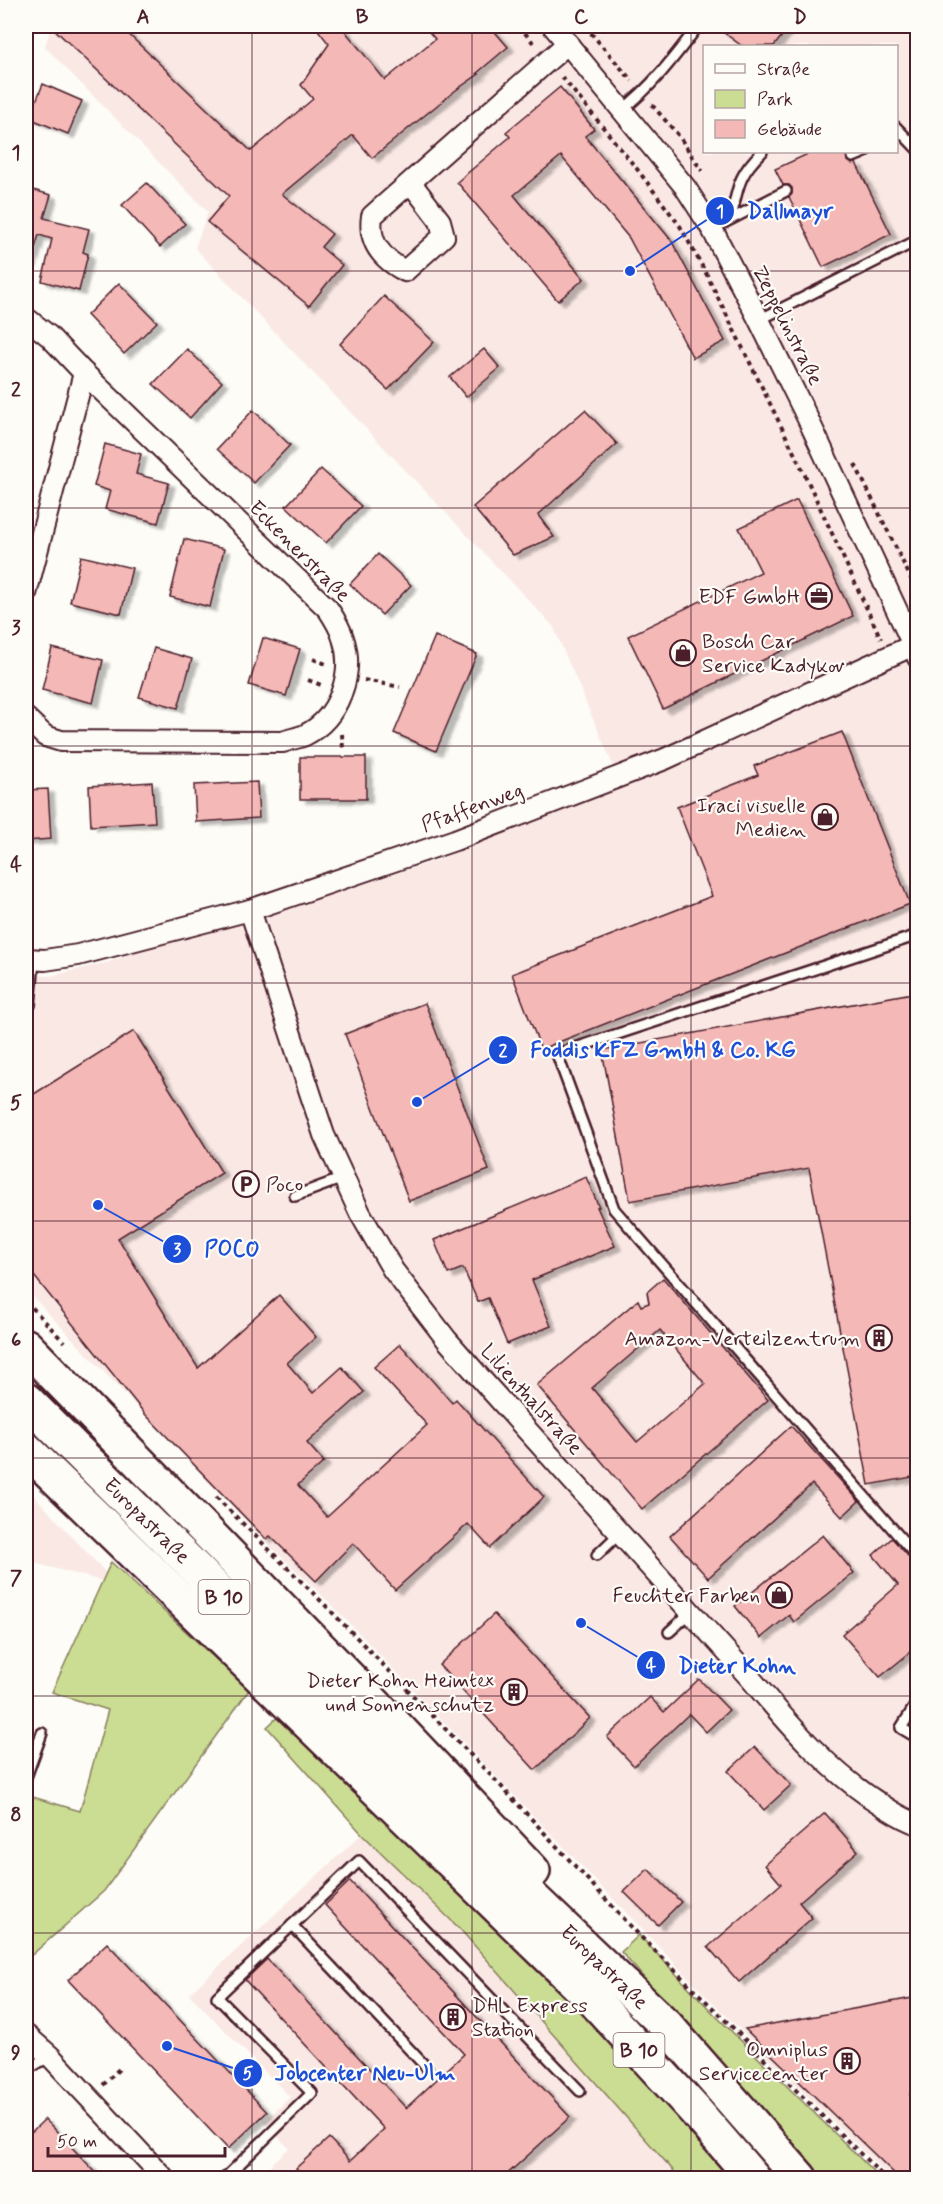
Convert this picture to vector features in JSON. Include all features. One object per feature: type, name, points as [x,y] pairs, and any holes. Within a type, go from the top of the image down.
[{"type":"highway","points":[[26,1346],[525,1861],[668,2026]]},
{"type":"highway","name":"Europastraße","points":[[26,1400],[422,1793],[668,2026],[800,2178]]},
{"type":"highway","points":[[26,1449],[580,1987]]},
{"type":"highway","name":"Europastraße","points":[[422,1793],[580,1987],[655,2066],[753,2178]]},
{"type":"street","name":"Zeppelinstraße","points":[[553,26],[685,187],[712,229],[759,320],[916,649]]},
{"type":"street","points":[[411,183],[568,43]]},
{"type":"street","name":"Eckenerstraße","points":[[26,318],[49,336],[84,373],[328,609],[338,624],[344,639],[346,654],[346,677],[336,705],[326,720],[304,735],[283,742],[61,741],[45,736],[26,718]]},
{"type":"street","points":[[26,594],[84,373]]},
{"type":"street","name":"Pfaffenweg","points":[[30,959],[45,960],[78,955],[250,910],[455,840],[665,759],[888,656],[916,649]]},
{"type":"street","name":"Lilienthalstraße","points":[[250,910],[324,1135],[360,1213],[393,1270],[447,1340],[795,1732],[835,1772],[870,1798],[908,1821],[918,1824]]},
{"type":"street","points":[[26,2035],[50,2056],[164,2178]]},
{"type":"lane","points":[[622,110],[643,94],[696,29],[685,26]]},
{"type":"lane","points":[[898,132],[918,150]]},
{"type":"lane","points":[[731,218],[740,180],[748,165],[761,153]]},
{"type":"lane","points":[[853,157],[863,153]]},
{"type":"lane","points":[[712,229],[786,191]]},
{"type":"lane","points":[[759,320],[918,240]]},
{"type":"lane","points":[[918,935],[557,1054],[614,1209],[918,1558]]},
{"type":"lane","points":[[26,1010],[30,1005],[30,959]]},
{"type":"lane","points":[[295,1196],[343,1178]]},
{"type":"lane","points":[[597,1555],[619,1534]]},
{"type":"lane","points":[[669,1632],[690,1612]]},
{"type":"lane","points":[[918,1701],[901,1728],[918,1738]]},
{"type":"lane","points":[[26,1777],[42,1733]]},
{"type":"lane","points":[[225,2178],[312,2092],[217,1997],[359,1861],[580,2091]]},
{"type":"lane","points":[[292,1925],[428,2068]]},
{"type":"lane","points":[[26,2070],[50,2056]]},
{"type":"path","points":[[26,46],[32,26]]},
{"type":"path","points":[[519,26],[637,169],[680,226],[707,275],[804,473],[888,656]]},
{"type":"path","points":[[346,677],[400,687]]},
{"type":"path","points":[[26,1301],[66,1343]]},
{"type":"path","points":[[213,1494],[483,1767],[655,1951],[885,2178]]},
{"type":"shaded area","points":[[51,26],[917,26],[917,2178],[890,2178],[702,1992],[329,1602],[268,1544],[26,1290],[26,974],[50,976],[109,962],[155,945],[277,912],[440,859],[622,786],[553,626],[195,248],[208,212],[45,47]]},
{"type":"shaded area","points":[[26,1487],[106,1573],[103,1581],[26,1561]]},
{"type":"shaded area","points":[[362,1834],[459,1928],[679,2177],[257,2178],[289,2148],[264,2122],[290,2097],[189,1994]]},
{"type":"green space","points":[[111,1562],[249,1690],[104,1891],[26,1960],[26,1795],[80,1811],[108,1710],[52,1692]]},
{"type":"green space","points":[[283,1712],[494,1920],[739,2178],[679,2177],[459,1928],[362,1834],[267,1727]]},
{"type":"green space","points":[[639,1935],[715,2015],[880,2178],[822,2178],[621,1952]]},
{"type":"building","points":[[51,26],[120,26],[251,151],[313,99],[301,85],[329,44],[315,26],[341,26],[385,80],[435,39],[424,26],[490,26],[508,47],[477,73],[479,74],[372,158],[353,135],[282,194],[332,234],[321,247],[342,265],[309,306],[207,222],[229,196]]},
{"type":"building","points":[[715,26],[790,26],[775,45],[741,45]]},
{"type":"building","points":[[43,84],[82,101],[68,134],[29,118]]},
{"type":"building","points":[[560,87],[594,129],[585,136],[671,240],[725,341],[693,358],[629,238],[561,156],[514,195],[584,279],[558,301],[457,182],[510,137],[506,132]]},
{"type":"building","points":[[810,153],[848,153],[847,160],[852,164],[856,163],[891,234],[823,267],[789,197],[792,194],[792,188],[789,185],[783,185],[775,169]]},
{"type":"building","points":[[147,183],[185,224],[160,247],[122,205]]},
{"type":"building","points":[[26,188],[51,195],[44,218],[89,229],[83,252],[88,254],[79,291],[42,281],[52,239],[39,235],[30,264],[26,263]]},
{"type":"building","points":[[119,283],[157,322],[124,354],[87,315]]},
{"type":"building","points":[[384,296],[434,342],[388,390],[340,344]]},
{"type":"building","points":[[187,349],[222,382],[190,418],[153,384]]},
{"type":"building","points":[[484,349],[500,368],[466,397],[450,377]]},
{"type":"building","points":[[253,410],[290,445],[254,483],[217,449]]},
{"type":"building","points":[[585,410],[617,444],[538,515],[554,537],[513,555],[473,507]]},
{"type":"building","points":[[105,444],[141,454],[136,474],[169,483],[158,523],[105,509],[110,491],[94,486]]},
{"type":"building","points":[[321,469],[361,506],[326,543],[286,506]]},
{"type":"building","points":[[797,500],[853,616],[663,709],[628,636],[761,572],[739,528]]},
{"type":"building","points":[[184,539],[224,549],[210,607],[170,597]]},
{"type":"building","points":[[378,554],[411,585],[382,615],[350,584]]},
{"type":"building","points":[[81,556],[132,568],[121,614],[70,602]]},
{"type":"building","points":[[435,636],[477,654],[436,751],[394,733]]},
{"type":"building","points":[[263,638],[300,649],[286,696],[249,685]]},
{"type":"building","points":[[52,648],[103,660],[93,703],[42,690]]},
{"type":"building","points":[[154,648],[192,659],[178,708],[139,697]]},
{"type":"building","points":[[842,732],[910,904],[541,1049],[512,974],[712,896],[677,807],[758,775],[754,766]]},
{"type":"building","points":[[300,757],[366,757],[366,799],[300,799]]},
{"type":"building","points":[[152,782],[155,822],[91,826],[89,786]]},
{"type":"building","points":[[257,782],[259,818],[196,822],[194,785]]},
{"type":"building","points":[[48,789],[51,839],[26,841],[26,790]]},
{"type":"building","name":"Amazon-Verteilzentrum","points":[[918,992],[918,1476],[869,1485],[809,1168],[630,1201],[602,1050]]},
{"type":"building","points":[[425,1003],[489,1170],[409,1201],[345,1034]]},
{"type":"building","points":[[134,1031],[222,1173],[118,1238],[198,1368],[279,1295],[316,1337],[287,1363],[313,1393],[342,1367],[364,1392],[307,1443],[324,1462],[298,1485],[327,1517],[427,1425],[374,1367],[400,1344],[452,1403],[456,1399],[544,1497],[490,1548],[468,1524],[395,1590],[353,1543],[316,1581],[270,1536],[266,1539],[145,1414],[26,1266],[26,1099]]},
{"type":"building","points":[[586,1177],[615,1246],[532,1280],[551,1326],[507,1344],[488,1298],[478,1302],[463,1268],[448,1274],[434,1240]]},
{"type":"building","points":[[663,1278],[768,1400],[642,1509],[537,1385],[638,1300],[641,1306],[649,1303],[647,1292]],"holes":[[[660,1330],[705,1384],[637,1442],[592,1388]]]},
{"type":"building","points":[[791,1426],[859,1501],[842,1517],[812,1484],[708,1578],[670,1536]]},
{"type":"building","points":[[823,1535],[854,1573],[794,1622],[789,1615],[761,1638],[735,1606]]},
{"type":"building","points":[[892,1538],[918,1566],[918,1646],[880,1677],[842,1634],[898,1585],[873,1555]]},
{"type":"building","name":"Dieter Kohn Heimtex und Sonnenschutz","points":[[494,1614],[590,1718],[535,1770],[439,1665]]},
{"type":"building","points":[[699,1679],[729,1710],[706,1732],[689,1714],[634,1766],[607,1737],[650,1697],[664,1712]]},
{"type":"building","points":[[755,1747],[791,1785],[764,1810],[728,1771]]},
{"type":"building","points":[[825,1813],[858,1851],[799,1902],[812,1918],[739,1982],[708,1947],[781,1884],[765,1865]]},
{"type":"building","points":[[648,1869],[681,1902],[658,1925],[624,1892]]},
{"type":"building","name":"DHL Express Station","points":[[350,1881],[570,2117],[503,2178],[306,2178],[296,2168],[329,2138],[350,2161],[384,2129],[245,1980],[267,1959],[406,2108],[464,2054],[325,1905]]},
{"type":"building","points":[[107,1943],[267,2112],[228,2149],[68,1980]]},
{"type":"building","name":"Omniplus Servicecenter","points":[[918,1997],[918,2093],[910,2094],[918,2133],[918,2178],[899,2178],[745,2029]]},
{"type":"building","points":[[45,2119],[101,2178],[26,2178],[26,2137]]},
{"type":"place","name":"Dallmayr","points":[[630,271]]},
{"type":"place","name":"EDF GmbH","points":[[819,596]]},
{"type":"place","name":"Bosch Car Service Kadykov","points":[[683,653]]},
{"type":"place","name":"Iraci visuelle Medien","points":[[825,817]]},
{"type":"place","name":"Foddis KFZ GmbH & Co. KG","points":[[417,1102]]},
{"type":"place","name":"Poco","points":[[246,1184]]},
{"type":"place","name":"POCO","points":[[98,1205]]},
{"type":"place","name":"Amazon-Verteilzentrum","points":[[879,1338]]},
{"type":"place","name":"Feuchter Farben","points":[[779,1595]]},
{"type":"place","name":"Dieter Kohn","points":[[581,1623]]},
{"type":"place","name":"Dieter Kohn Heimtex und Sonnenschutz","points":[[514,1692]]},
{"type":"place","name":"DHL Express Station","points":[[453,2017]]},
{"type":"place","name":"Jobcenter Neu-Ulm","points":[[167,2046]]},
{"type":"place","name":"Omniplus Servicecenter","points":[[847,2061]]}]
